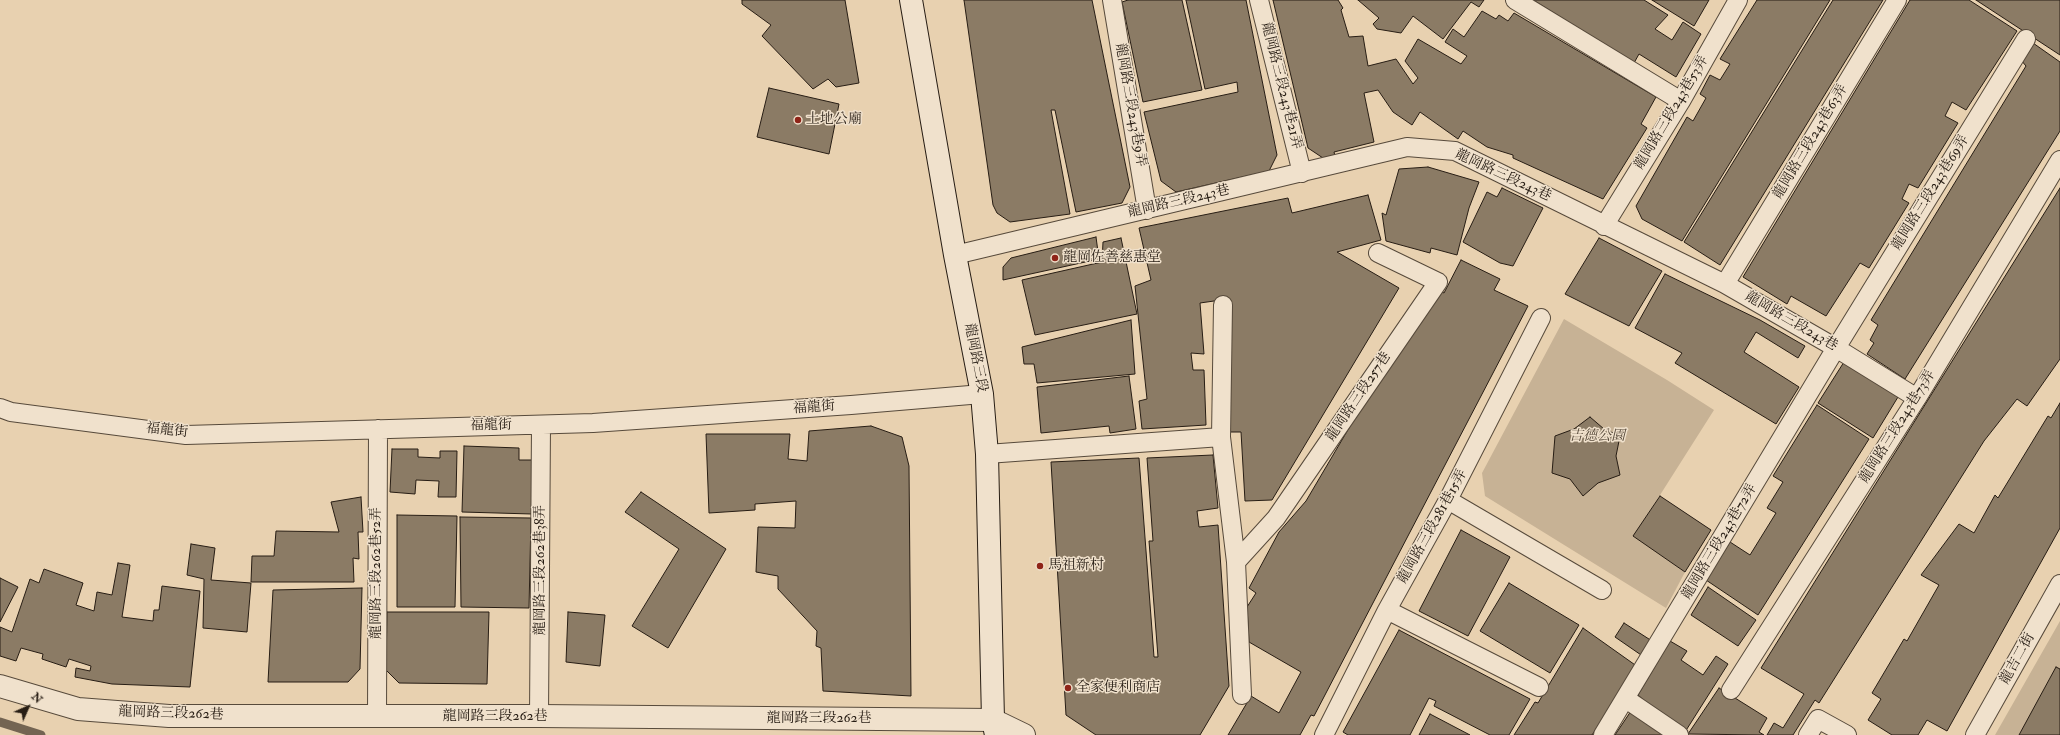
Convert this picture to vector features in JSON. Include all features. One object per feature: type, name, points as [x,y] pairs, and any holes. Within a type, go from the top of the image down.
[{"type":"street","name":"龍岡路三段","points":[[912,0],[955,255],[982,394],[987,454],[992,730]]},
{"type":"street","name":"龍岡路三段262巷","points":[[0,686],[78,709],[154,715],[377,717],[539,716],[992,730]]},
{"type":"street","points":[[992,730],[1024,735]]},
{"type":"lane","name":"龍岡路三段243巷9弄","points":[[1112,0],[1148,210]]},
{"type":"lane","name":"龍岡路三段243巷21弄","points":[[1259,0],[1302,173]]},
{"type":"lane","points":[[1515,0],[1681,100]]},
{"type":"lane","name":"龍岡路三段243巷53弄","points":[[1604,226],[1681,100],[1738,0]]},
{"type":"lane","name":"龍岡路三段243巷63弄","points":[[1725,284],[1897,0]]},
{"type":"lane","name":"龍岡路三段243巷69弄","points":[[1836,348],[2026,39]]},
{"type":"lane","name":"龍岡路三段243巷","points":[[955,255],[1407,147],[1455,151],[1604,226],[1725,284],[1836,348],[1916,398]]},
{"type":"lane","name":"龍岡路三段243巷73弄","points":[[1731,690],[1916,398],[2060,160]]},
{"type":"lane","name":"龍岡路三段257巷","points":[[1236,562],[1276,518],[1438,282],[1378,253]]},
{"type":"lane","points":[[1223,305],[1222,437],[1236,562],[1242,695]]},
{"type":"lane","name":"龍岡路三段281巷15弄","points":[[1324,735],[1387,610],[1448,500],[1541,318]]},
{"type":"lane","name":"龍岡路三段243巷72弄","points":[[1603,735],[1836,348]]},
{"type":"lane","name":"福龍街","points":[[0,408],[11,412],[186,435],[541,425],[851,405],[982,394]]},
{"type":"lane","name":"龍岡路三段262巷38弄","points":[[539,716],[541,425]]},
{"type":"lane","name":"龍岡路三段262巷52弄","points":[[377,717],[378,429]]},
{"type":"lane","points":[[987,454],[1222,437]]},
{"type":"lane","points":[[1448,500],[1602,590]]},
{"type":"lane","name":"龍吉二街","points":[[1975,735],[2060,584]]},
{"type":"lane","points":[[1387,610],[1539,687]]},
{"type":"lane","points":[[1626,699],[1679,735]]},
{"type":"lane","points":[[1808,735],[1818,720],[1847,735]]},
{"type":"green space","name":"吉德公園","points":[[1564,319],[1667,380],[1714,410],[1634,536],[1685,572],[1666,608],[1485,496],[1482,473]]},
{"type":"green space","points":[[2060,621],[2060,735],[1995,735]]},
{"type":"building","points":[[742,0],[845,0],[859,83],[836,87],[828,79],[813,89],[762,36],[771,25],[742,4]]},
{"type":"building","points":[[964,0],[1092,0],[1130,187],[1122,203],[1076,212],[1055,110],[1051,110],[1070,214],[1010,222],[997,213],[993,205]]},
{"type":"building","points":[[1128,0],[1182,0],[1202,90],[1143,102],[1122,2]]},
{"type":"building","points":[[1186,0],[1246,0],[1277,155],[1269,171],[1176,192],[1161,181],[1144,112],[1238,92],[1237,82],[1205,89]]},
{"type":"building","points":[[1273,0],[1338,0],[1343,8],[1341,10],[1349,37],[1363,36],[1368,66],[1396,59],[1413,84],[1418,78],[1405,61],[1418,39],[1461,64],[1467,56],[1445,42],[1453,29],[1464,37],[1482,11],[1496,19],[1499,15],[1508,21],[1514,13],[1656,97],[1641,124],[1647,128],[1603,199],[1513,158],[1513,155],[1487,147],[1463,131],[1458,139],[1420,112],[1412,125],[1393,112],[1378,90],[1364,93],[1374,142],[1334,152],[1335,156],[1323,158],[1308,148]]},
{"type":"building","points":[[1358,0],[1484,0],[1479,7],[1471,2],[1443,39],[1413,16],[1401,33],[1377,29],[1373,24],[1379,18]]},
{"type":"building","points":[[1533,0],[1644,0],[1668,15],[1655,29],[1672,40],[1683,22],[1701,34],[1676,77],[1639,54],[1634,63]]},
{"type":"building","points":[[1652,0],[1709,0],[1694,26]]},
{"type":"building","points":[[1757,0],[1830,0],[1682,241],[1642,219],[1636,206],[1687,117],[1693,121],[1706,98],[1700,94],[1710,75],[1720,80],[1730,64],[1720,59]]},
{"type":"building","points":[[1833,0],[1883,0],[1720,265],[1684,242]]},
{"type":"building","points":[[1910,0],[1969,0],[2017,31],[1966,110],[1952,102],[1945,116],[1958,123],[1918,188],[1909,184],[1902,199],[1909,203],[1869,268],[1860,263],[1826,316],[1791,296],[1787,304],[1743,277]]},
{"type":"building","points":[[1976,0],[2060,0],[2060,55]]},
{"type":"building","points":[[2033,43],[2060,62],[2060,131],[1905,379],[1867,354],[1874,343],[1870,340],[1878,325],[1871,320],[2026,66],[2021,60]]},
{"type":"building","name":"土地公廟","points":[[769,88],[839,104],[829,154],[757,137]]},
{"type":"building","points":[[1428,167],[1479,182],[1469,208],[1457,255],[1431,248],[1430,253],[1386,241],[1382,213],[1386,215],[1399,169]]},
{"type":"building","points":[[1502,188],[1543,208],[1513,266],[1500,263],[1463,242],[1487,192],[1497,197]]},
{"type":"building","points":[[2060,188],[2060,359],[2027,406],[2017,399],[1984,441],[1819,703],[1815,700],[1793,735],[1767,735],[1774,723],[1783,728],[1804,694],[1761,668]]},
{"type":"building","points":[[1368,195],[1381,240],[1337,252],[1399,288],[1272,500],[1245,501],[1241,432],[1229,432],[1221,300],[1200,303],[1204,354],[1191,353],[1193,370],[1204,370],[1206,425],[1142,429],[1139,401],[1147,399],[1135,286],[1151,280],[1139,228],[1288,198],[1292,213]]},
{"type":"building","name":"龍岡佐善慈惠堂","points":[[1096,237],[1099,259],[1003,280],[1003,267],[1011,258]]},
{"type":"building","points":[[1121,238],[1137,314],[1035,335],[1022,280],[1102,262],[1103,242]]},
{"type":"building","points":[[1599,238],[1662,271],[1629,326],[1565,294]]},
{"type":"building","points":[[1461,260],[1500,279],[1494,290],[1528,306],[1314,716],[1311,715],[1300,735],[1228,735],[1251,696],[1279,713],[1301,672],[1249,642],[1247,607],[1256,593],[1249,588],[1279,532],[1306,501],[1432,287],[1444,293]]},
{"type":"building","points":[[1665,274],[1760,320],[1805,346],[1798,358],[1756,332],[1744,352],[1799,387],[1776,424],[1675,363],[1682,353],[1635,328]]},
{"type":"building","points":[[1131,320],[1135,374],[1037,383],[1034,364],[1024,364],[1022,347]]},
{"type":"building","points":[[1844,362],[1898,397],[1873,438],[1818,403]]},
{"type":"building","points":[[1129,376],[1136,429],[1110,433],[1109,426],[1041,433],[1037,387]]},
{"type":"building","points":[[2060,403],[2060,528],[1947,731],[1927,720],[1918,735],[1892,735],[1868,720],[1881,699],[1872,693],[1904,639],[1907,641],[1939,585],[1921,575],[1959,524],[1974,533],[1995,495],[1998,498],[2048,416],[2051,418]]},
{"type":"building","points":[[1817,405],[1869,439],[1758,615],[1706,580],[1730,542],[1750,555],[1776,513],[1767,508],[1783,482],[1773,476]]},
{"type":"building","points":[[1590,417],[1604,429],[1620,436],[1616,456],[1620,475],[1598,483],[1583,496],[1570,479],[1552,473],[1555,436],[1574,429]]},
{"type":"building","points":[[871,426],[902,437],[909,466],[911,696],[823,691],[821,648],[816,646],[817,631],[778,589],[778,576],[756,572],[758,527],[795,528],[796,501],[755,504],[755,510],[709,513],[706,434],[790,434],[788,459],[807,461],[809,431]]},
{"type":"building","points":[[464,446],[519,448],[519,460],[532,460],[532,514],[462,512]]},
{"type":"building","points":[[392,449],[418,449],[418,457],[440,458],[440,451],[457,451],[456,497],[438,497],[439,481],[416,480],[415,494],[390,492]]},
{"type":"building","points":[[1213,455],[1218,508],[1197,511],[1199,527],[1218,525],[1229,686],[1200,735],[1096,735],[1066,715],[1051,462],[1139,458],[1154,657],[1158,657],[1149,541],[1153,541],[1147,458]]},
{"type":"building","points":[[641,492],[726,549],[668,648],[632,626],[679,549],[625,512]]},
{"type":"building","points":[[1660,496],[1711,530],[1685,572],[1633,536]]},
{"type":"building","points":[[361,497],[363,532],[358,532],[359,559],[353,558],[354,582],[251,582],[252,556],[274,556],[276,531],[339,532],[331,502]]},
{"type":"building","points":[[397,515],[457,516],[455,607],[397,607]]},
{"type":"building","points":[[460,517],[531,518],[529,608],[461,607]]},
{"type":"building","points":[[1461,530],[1510,557],[1468,636],[1419,611]]},
{"type":"building","points":[[191,544],[215,548],[211,580],[251,583],[247,632],[203,628],[204,579],[187,575]]},
{"type":"building","points":[[118,563],[130,565],[122,617],[153,621],[154,610],[159,610],[162,586],[200,591],[190,687],[112,684],[75,677],[76,668],[90,671],[91,666],[69,659],[66,667],[42,659],[43,654],[21,648],[16,661],[0,656],[0,627],[12,632],[30,579],[39,583],[44,569],[83,583],[76,605],[94,611],[97,592],[112,595]]},
{"type":"building","points":[[0,578],[18,587],[0,622]]},
{"type":"building","points":[[1509,583],[1579,625],[1550,673],[1480,631]]},
{"type":"building","points":[[1708,587],[1756,620],[1738,646],[1691,615]]},
{"type":"building","points":[[362,588],[360,669],[348,682],[268,682],[273,590]]},
{"type":"building","points":[[387,612],[489,612],[487,684],[399,683],[386,670]]},
{"type":"building","points":[[568,612],[605,615],[600,666],[566,662]]},
{"type":"building","points":[[1624,623],[1652,641],[1644,657],[1615,637]]},
{"type":"building","points":[[1583,628],[1638,667],[1592,735],[1514,735],[1535,702],[1538,703]]},
{"type":"building","points":[[1399,630],[1530,699],[1509,735],[1490,735],[1434,706],[1436,701],[1429,698],[1410,735],[1348,735],[1343,732]]},
{"type":"building","points":[[1670,641],[1687,651],[1681,660],[1703,675],[1716,656],[1728,664],[1685,732],[1657,712],[1638,695]]},
{"type":"building","points":[[2056,667],[2060,669],[2060,735],[2019,735]]},
{"type":"building","points":[[1719,688],[1767,718],[1759,732],[1764,735],[1688,734]]},
{"type":"building","points":[[1631,711],[1667,735],[1615,735]]},
{"type":"building","points":[[1430,714],[1470,735],[1419,735]]},
{"type":"waterway","points":[[0,722],[41,735]]},
{"type":"place","name":"土地公廟","points":[[798,120]]},
{"type":"place","name":"龍岡佐善慈惠堂","points":[[1055,258]]},
{"type":"place","name":"馬祖新村","points":[[1040,566]]},
{"type":"place","name":"全家便利商店","points":[[1068,688]]}]
